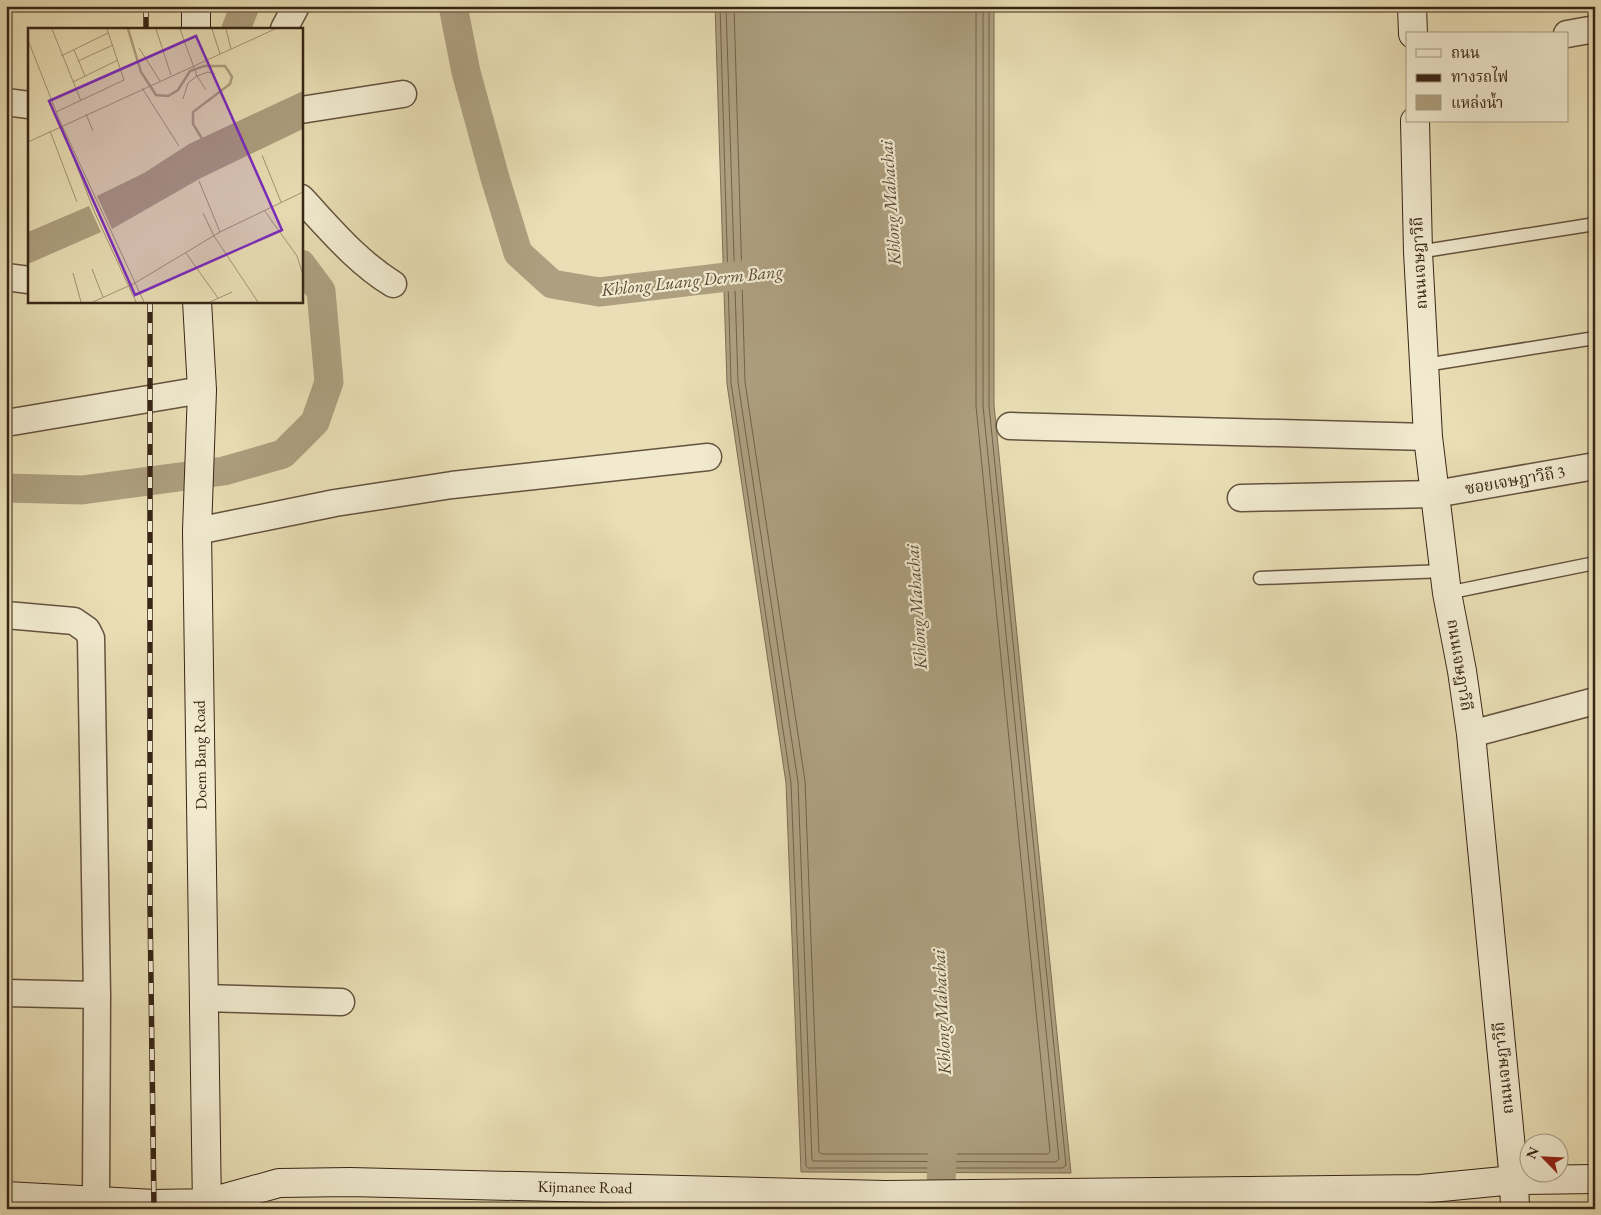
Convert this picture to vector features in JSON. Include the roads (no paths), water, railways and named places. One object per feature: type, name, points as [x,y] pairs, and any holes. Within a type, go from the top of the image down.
[{"type":"street","points":[[196,6],[196,28]]},
{"type":"street","points":[[285,28],[296,6]]},
{"type":"street","points":[[1412,6],[1413,32]]},
{"type":"street","points":[[1568,34],[1595,29]]},
{"type":"street","points":[[302,110],[403,94]]},
{"type":"street","points":[[6,102],[28,105]]},
{"type":"street","name":"ถนนเจษฎาวิถี","points":[[1415,122],[1418,252],[1428,437],[1446,582],[1462,670],[1470,734],[1514,1180],[1515,1209]]},
{"type":"street","points":[[302,199],[338,238],[375,272],[394,284]]},
{"type":"street","points":[[6,277],[28,280]]},
{"type":"street","name":"Doem Bang Road","points":[[196,302],[202,390],[197,529],[204,998],[213,1207]]},
{"type":"street","points":[[6,423],[202,390]]},
{"type":"street","points":[[1010,426],[1428,437]]},
{"type":"street","points":[[197,529],[335,502],[452,485],[708,457]]},
{"type":"street","name":"ซอยเจษฎาวิถี 3","points":[[1241,498],[1435,494],[1595,466]]},
{"type":"street","points":[[6,615],[74,621],[87,630],[91,638],[97,995],[96,1200]]},
{"type":"street","points":[[1470,734],[1595,701]]},
{"type":"street","points":[[6,993],[97,995]]},
{"type":"street","points":[[204,998],[341,1002]]},
{"type":"street","name":"Kijmanee Road","points":[[6,1196],[213,1207],[279,1183],[350,1182],[885,1194],[1421,1189],[1514,1180],[1595,1179]]},
{"type":"lane","points":[[1418,252],[1595,224]]},
{"type":"lane","points":[[1425,365],[1595,338]]},
{"type":"lane","points":[[1260,578],[1446,582],[1595,563]]},
{"type":"water","points":[[715,6],[994,6],[994,405],[1071,1173],[801,1172],[786,783],[727,384]]},
{"type":"waterway","name":"Khlong Luang Derm Bang","points":[[236,28],[245,6]]},
{"type":"waterway","name":"Khlong Luang Derm Bang","points":[[453,6],[466,72],[518,253],[552,284],[599,292],[761,273]]},
{"type":"waterway","name":"Khlong Luang Derm Bang","points":[[6,488],[82,490],[224,471],[283,454],[315,422],[329,382],[321,291],[302,265]]},
{"type":"waterway","name":"Khlong Mahachai","points":[[940,1209],[943,1134]]},
{"type":"railway","points":[[146,6],[146,28]]},
{"type":"railway","points":[[150,302],[150,906],[154,1209]]}]
